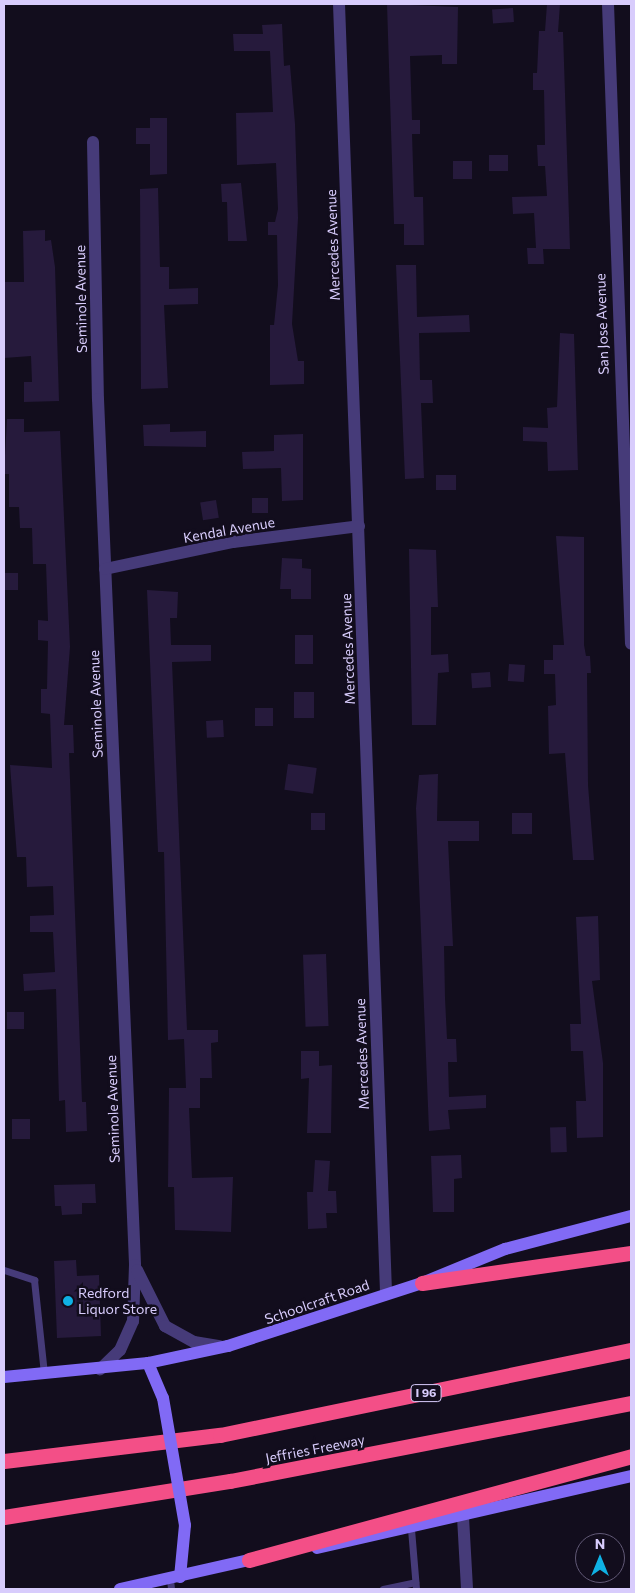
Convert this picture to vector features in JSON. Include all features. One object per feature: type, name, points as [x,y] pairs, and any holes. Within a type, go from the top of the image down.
[{"type":"highway","points":[[422,1283],[631,1253]]},
{"type":"highway","name":"I 96","points":[[4,1461],[220,1435],[631,1350]]},
{"type":"highway","name":"Jeffries Freeway","points":[[4,1517],[230,1481],[631,1403]]},
{"type":"highway","points":[[249,1560],[631,1456]]},
{"type":"main road","name":"Schoolcraft Road","points":[[4,1377],[148,1363],[228,1346],[422,1283],[505,1249],[631,1216]]},
{"type":"main road","points":[[148,1363],[163,1398],[185,1525],[174,1582]]},
{"type":"main road","points":[[120,1589],[174,1582],[249,1560],[464,1517],[631,1476]]},
{"type":"street","name":"Mercedes Avenue","points":[[339,4],[386,1294]]},
{"type":"street","name":"San Jose Avenue","points":[[608,4],[631,644]]},
{"type":"street","name":"Seminole Avenue","points":[[93,142],[105,569],[135,1265],[133,1321],[120,1350],[100,1369]]},
{"type":"street","name":"Kendal Avenue","points":[[105,569],[234,542],[359,526]]},
{"type":"street","points":[[135,1265],[165,1326],[194,1342],[228,1346]]},
{"type":"street","points":[[464,1517],[467,1589]]},
{"type":"lane","points":[[4,1270],[34,1280],[44,1374]]},
{"type":"lane","points":[[383,1589],[416,1585],[411,1528]]},
{"type":"building","points":[[387,4],[458,7],[457,64],[442,64],[442,55],[410,56],[412,120],[420,120],[420,134],[412,134],[414,197],[423,197],[424,245],[404,245],[404,224],[394,224]]},
{"type":"building","points":[[547,4],[560,4],[558,32],[563,32],[570,249],[543,249],[544,264],[528,264],[527,248],[536,248],[534,213],[513,214],[512,197],[547,196],[545,166],[538,166],[537,145],[545,145],[544,90],[533,90],[533,73],[537,73],[539,31],[545,31]]},
{"type":"building","points":[[513,8],[514,22],[493,23],[492,9]]},
{"type":"building","points":[[282,24],[284,66],[290,65],[295,124],[298,218],[292,324],[298,361],[304,361],[304,384],[270,385],[270,325],[274,325],[278,285],[277,235],[268,235],[268,222],[275,222],[278,209],[276,163],[237,165],[236,113],[273,112],[270,51],[234,51],[233,34],[263,34],[262,25]]},
{"type":"building","points":[[150,118],[167,118],[167,174],[150,175],[150,144],[136,144],[136,128],[150,128]]},
{"type":"building","points":[[489,155],[508,155],[508,171],[489,171]]},
{"type":"building","points":[[453,161],[472,161],[472,179],[453,179]]},
{"type":"building","points":[[241,183],[247,241],[228,241],[227,202],[222,202],[221,184]]},
{"type":"building","points":[[158,188],[160,267],[169,267],[169,289],[198,288],[198,304],[164,305],[168,388],[141,389],[140,189]]},
{"type":"building","points":[[45,230],[45,241],[51,240],[55,267],[59,401],[24,402],[24,382],[32,382],[31,356],[4,358],[4,282],[24,282],[23,231]]},
{"type":"building","points":[[396,265],[416,265],[417,317],[469,315],[470,332],[419,333],[420,380],[432,380],[433,403],[421,403],[424,478],[405,479]]},
{"type":"building","points":[[560,333],[574,334],[578,470],[548,471],[547,442],[523,441],[523,427],[548,428],[547,408],[557,407]]},
{"type":"building","points":[[7,419],[24,419],[24,432],[60,431],[70,647],[64,725],[73,725],[74,753],[69,753],[82,1102],[86,1102],[87,1131],[66,1132],[65,1100],[59,1101],[56,989],[24,991],[23,974],[55,972],[53,932],[30,932],[30,916],[54,915],[53,886],[27,887],[26,857],[17,857],[10,765],[52,768],[50,714],[41,713],[41,689],[47,689],[48,641],[38,640],[38,620],[48,621],[46,564],[33,564],[32,528],[20,528],[19,507],[9,507],[9,474],[4,474]]},
{"type":"building","points":[[170,424],[170,432],[206,431],[206,447],[144,446],[143,425]]},
{"type":"building","points":[[303,434],[303,500],[282,501],[281,468],[243,469],[242,452],[274,451],[274,435]]},
{"type":"building","points":[[436,475],[456,475],[456,490],[436,490]]},
{"type":"building","points":[[252,498],[268,498],[268,513],[252,513]]},
{"type":"building","points":[[216,500],[219,518],[203,520],[200,503]]},
{"type":"building","points":[[556,536],[584,537],[584,645],[586,656],[590,656],[591,673],[587,673],[588,785],[594,860],[573,860],[565,753],[549,754],[548,706],[556,705],[555,674],[544,674],[544,660],[553,660],[553,645],[564,645]]},
{"type":"building","points":[[409,549],[436,550],[438,607],[431,607],[431,655],[448,654],[449,672],[438,673],[436,725],[412,725]]},
{"type":"building","points":[[282,558],[302,559],[302,568],[311,569],[311,599],[291,599],[291,589],[280,589]]},
{"type":"building","points":[[4,573],[18,573],[18,590],[4,590]]},
{"type":"building","points":[[147,590],[178,592],[177,618],[170,618],[171,645],[211,645],[211,661],[172,662],[187,1030],[218,1030],[218,1042],[211,1043],[212,1078],[200,1078],[200,1108],[189,1108],[192,1178],[233,1177],[231,1232],[175,1230],[174,1187],[168,1187],[169,1088],[186,1088],[184,1039],[168,1040],[164,852],[158,852]]},
{"type":"building","points":[[295,635],[313,635],[313,664],[295,664]]},
{"type":"building","points":[[509,664],[525,665],[524,682],[508,681]]},
{"type":"building","points":[[490,672],[491,687],[472,688],[471,673]]},
{"type":"building","points":[[294,692],[314,692],[314,718],[294,718]]},
{"type":"building","points":[[255,708],[273,708],[273,726],[255,726]]},
{"type":"building","points":[[223,720],[224,737],[207,738],[206,721]]},
{"type":"building","points":[[288,764],[317,768],[313,794],[284,790]]},
{"type":"building","points":[[438,774],[437,821],[479,821],[479,841],[448,841],[453,946],[444,946],[445,998],[447,1039],[456,1039],[457,1062],[448,1062],[449,1097],[486,1095],[486,1108],[448,1110],[450,1129],[429,1131],[416,808],[419,775]]},
{"type":"building","points":[[311,813],[325,813],[325,830],[311,830]]},
{"type":"building","points":[[512,813],[532,813],[532,834],[512,834]]},
{"type":"building","points":[[598,916],[600,980],[592,981],[603,1063],[603,1137],[577,1138],[576,1101],[586,1101],[583,1051],[571,1051],[570,1024],[581,1024],[576,917]]},
{"type":"building","points":[[326,954],[329,1026],[306,1027],[303,955]]},
{"type":"building","points":[[7,1012],[24,1012],[24,1029],[7,1029]]},
{"type":"building","points":[[301,1051],[319,1051],[319,1066],[332,1065],[331,1133],[307,1133],[309,1078],[301,1079]]},
{"type":"building","points":[[12,1119],[30,1119],[30,1139],[12,1139]]},
{"type":"building","points":[[566,1127],[567,1152],[551,1153],[550,1128]]},
{"type":"building","points":[[461,1155],[462,1178],[454,1179],[454,1212],[433,1212],[431,1156]]},
{"type":"building","points":[[315,1160],[330,1161],[328,1191],[336,1191],[337,1213],[326,1213],[327,1228],[308,1229],[307,1192],[313,1192]]},
{"type":"building","points":[[95,1184],[96,1203],[82,1203],[82,1214],[62,1215],[61,1206],[55,1206],[54,1185]]},
{"type":"building","points":[[76,1260],[77,1276],[99,1275],[101,1336],[57,1338],[54,1261]]},
{"type":"place","name":"Redford Liquor Store","points":[[68,1301]]}]
